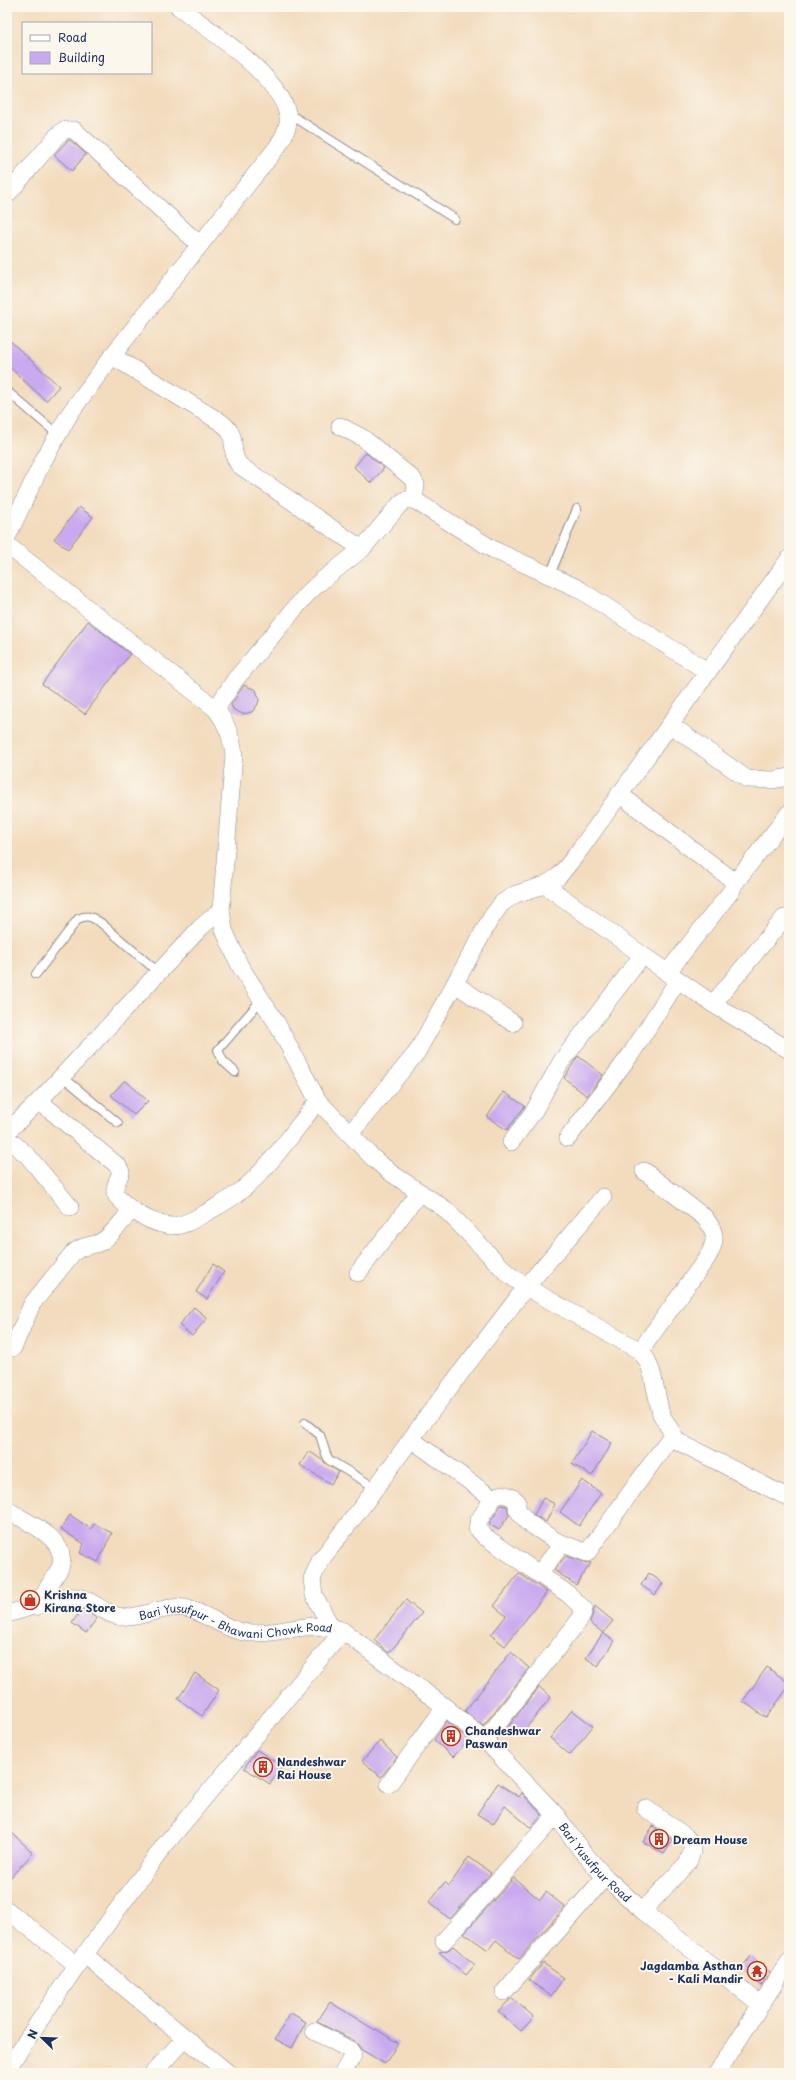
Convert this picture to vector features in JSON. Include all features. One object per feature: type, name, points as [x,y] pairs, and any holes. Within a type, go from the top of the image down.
[{"type":"street","points":[[7,537],[57,434],[112,356],[278,146],[288,130],[288,113],[279,94],[239,53],[179,7]]},
{"type":"street","points":[[7,194],[57,136],[64,130],[74,130],[200,245]]},
{"type":"street","points":[[112,356],[222,423],[233,434],[235,459],[239,465],[362,549]]},
{"type":"street","points":[[340,426],[363,438],[412,479],[416,485],[414,500]]},
{"type":"street","points":[[216,709],[235,680],[307,594],[362,549],[399,505],[405,500],[414,500],[494,550],[577,588],[708,672]]},
{"type":"street","points":[[7,545],[216,709],[226,723],[232,737],[234,754],[221,910],[224,930],[230,947],[240,966],[286,1038],[307,1084],[318,1101],[379,1163],[444,1208],[497,1264],[526,1287],[640,1351],[647,1360],[652,1373],[661,1414],[677,1442],[690,1450],[789,1498]]},
{"type":"street","points":[[350,1134],[417,1052],[455,984],[480,934],[502,903],[516,894],[545,885],[559,876],[671,725],[789,559]]},
{"type":"street","points":[[671,725],[747,779],[772,780],[789,777]]},
{"type":"street","points":[[619,794],[730,878],[734,884]]},
{"type":"street","points":[[568,1138],[631,1054],[673,976],[732,890],[734,884],[789,813]]},
{"type":"street","points":[[545,885],[642,956],[713,1004],[789,1050]]},
{"type":"street","points":[[7,1132],[39,1101],[200,928],[221,910]]},
{"type":"street","points":[[713,1004],[784,918]]},
{"type":"street","points":[[511,1142],[534,1111],[561,1062],[642,956]]},
{"type":"street","points":[[455,984],[513,1023]]},
{"type":"street","points":[[39,1101],[118,1166],[121,1172],[114,1185],[114,1191],[118,1197],[132,1210],[157,1222],[171,1226],[195,1219],[239,1193],[257,1177],[318,1101]]},
{"type":"street","points":[[7,1138],[28,1156],[70,1207]]},
{"type":"street","points":[[640,1351],[706,1258],[713,1247],[714,1237],[712,1226],[704,1217],[644,1171]]},
{"type":"street","points":[[358,1273],[420,1192]]},
{"type":"street","points":[[7,2069],[12,2051],[194,1807],[337,1629],[314,1595],[312,1579],[320,1561],[526,1287],[603,1197]]},
{"type":"street","points":[[13,1348],[32,1304],[72,1254],[78,1248],[100,1242],[132,1210]]},
{"type":"street","points":[[485,1740],[581,1618],[584,1609],[578,1602],[484,1536],[478,1528],[480,1520],[494,1497],[502,1493],[507,1494],[517,1501],[517,1509],[527,1522],[562,1544],[587,1553],[672,1435]]},
{"type":"street","points":[[411,1439],[488,1495],[494,1497]]},
{"type":"street","points":[[7,1510],[49,1536],[58,1545],[61,1553],[62,1561],[60,1568],[36,1607]]},
{"type":"street","points":[[539,1574],[562,1544]]},
{"type":"street","name":"Bari Yusufpur - Bhawani Chowk Road","points":[[7,1614],[36,1607],[66,1597],[77,1597],[87,1600],[110,1613],[127,1617],[174,1608],[184,1608],[225,1626],[253,1633],[318,1626],[337,1629],[445,1707]]},
{"type":"street","points":[[389,1784],[445,1707]]},
{"type":"street","name":"Bari Yusufpur Road","points":[[445,1707],[485,1740],[556,1815],[581,1850],[604,1877],[643,1911],[760,2004]]},
{"type":"street","points":[[643,1911],[688,1862],[692,1852],[692,1844],[685,1836],[645,1808]]},
{"type":"street","points":[[444,1941],[556,1815]]},
{"type":"street","points":[[504,1992],[604,1877]]},
{"type":"street","points":[[7,1910],[81,1960],[185,2038],[228,2073]]},
{"type":"street","points":[[716,2073],[789,1961]]},
{"type":"street","points":[[314,2030],[350,2050],[353,2055],[343,2073]]},
{"type":"street","points":[[153,2073],[185,2038]]},
{"type":"lane","points":[[288,113],[455,220]]},
{"type":"lane","points":[[7,391],[57,434]]},
{"type":"lane","points":[[550,575],[577,509]]},
{"type":"lane","points":[[36,974],[78,919],[85,916],[92,917],[101,923],[158,972]]},
{"type":"lane","points":[[235,1072],[222,1061],[218,1050],[262,999]]},
{"type":"lane","points":[[62,1076],[118,1123]]},
{"type":"lane","points":[[305,1423],[320,1435],[329,1460],[376,1488]]},
{"type":"building","points":[[68,140],[70,140],[86,154],[72,171],[54,155]]},
{"type":"building","points":[[7,338],[59,386],[46,401],[7,365]]},
{"type":"building","points":[[366,453],[384,468],[371,483],[354,467]]},
{"type":"building","points":[[79,507],[93,517],[68,549],[54,539]]},
{"type":"building","points":[[88,621],[130,654],[85,714],[42,684]]},
{"type":"building","points":[[244,685],[256,690],[259,699],[258,704],[252,712],[243,714],[234,710],[231,705]]},
{"type":"building","points":[[578,1056],[603,1075],[587,1096],[564,1078]]},
{"type":"building","points":[[125,1080],[148,1101],[134,1115],[111,1095]]},
{"type":"building","points":[[504,1092],[525,1106],[507,1130],[487,1117]]},
{"type":"building","points":[[213,1264],[224,1272],[207,1299],[196,1292]]},
{"type":"building","points":[[194,1307],[207,1318],[192,1336],[179,1325]]},
{"type":"building","points":[[592,1431],[612,1443],[592,1476],[572,1464]]},
{"type":"building","points":[[309,1451],[339,1472],[331,1484],[300,1465]]},
{"type":"building","points":[[582,1480],[601,1493],[579,1526],[560,1512]]},
{"type":"building","points":[[543,1498],[555,1504],[546,1522],[534,1515]]},
{"type":"building","points":[[501,1505],[507,1506],[509,1515],[499,1530],[489,1524]]},
{"type":"building","points":[[70,1515],[91,1529],[94,1524],[112,1533],[98,1562],[80,1553],[84,1544],[61,1529]]},
{"type":"building","points":[[566,1556],[591,1563],[576,1585],[554,1570]]},
{"type":"building","points":[[519,1573],[547,1592],[505,1646],[491,1635],[506,1616],[494,1606]]},
{"type":"building","points":[[649,1573],[663,1583],[655,1595],[641,1585]]},
{"type":"building","points":[[406,1600],[422,1613],[389,1653],[374,1640]]},
{"type":"building","points":[[595,1606],[613,1621],[603,1633],[590,1623]]},
{"type":"building","points":[[82,1609],[97,1618],[86,1633],[72,1623]]},
{"type":"building","points":[[603,1633],[614,1641],[598,1666],[586,1658]]},
{"type":"building","points":[[511,1652],[529,1668],[483,1726],[465,1711]]},
{"type":"building","points":[[767,1667],[789,1683],[789,1686],[766,1718],[743,1701]]},
{"type":"building","points":[[195,1673],[219,1690],[202,1716],[178,1699]]},
{"type":"building","points":[[539,1687],[551,1697],[519,1737],[507,1728]]},
{"type":"building","points":[[572,1710],[593,1726],[570,1755],[550,1738]]},
{"type":"building","name":"Chandeshwar Paswan","points":[[447,1721],[469,1740],[453,1757],[434,1740]]},
{"type":"building","points":[[380,1741],[397,1757],[381,1777],[362,1761]]},
{"type":"building","name":"Nandeshwar Rai House","points":[[257,1750],[282,1766],[270,1784],[244,1768]]},
{"type":"building","points":[[498,1783],[519,1797],[522,1793],[542,1815],[531,1828],[505,1806],[493,1824],[477,1814]]},
{"type":"building","name":"Dream House","points":[[653,1826],[673,1840],[664,1854],[643,1842]]},
{"type":"building","points":[[7,1828],[33,1853],[7,1881]]},
{"type":"building","points":[[469,1857],[491,1873],[450,1919],[429,1902],[445,1882],[449,1886]]},
{"type":"building","points":[[514,1878],[540,1900],[546,1892],[565,1907],[519,1959],[496,1940],[488,1950],[464,1933]]},
{"type":"building","points":[[453,1946],[475,1965],[466,1975],[439,1952],[448,1950]]},
{"type":"building","name":"Jagdamba Asthan - Kali Mandir","points":[[751,1956],[770,1972],[761,1986],[741,1968]]},
{"type":"building","points":[[543,1963],[564,1978],[551,1996],[529,1980]]},
{"type":"building","points":[[512,1998],[534,2017],[521,2031],[498,2011]]},
{"type":"building","points":[[330,2002],[398,2043],[385,2064],[362,2050],[355,2041],[317,2022]]},
{"type":"building","points":[[291,2013],[306,2022],[292,2048],[275,2039]]},
{"type":"place","name":"Krishna Kirana Store","points":[[30,1600]]},
{"type":"place","name":"Chandeshwar Paswan","points":[[451,1736]]},
{"type":"place","name":"Nandeshwar Rai House","points":[[263,1767]]},
{"type":"place","name":"Dream House","points":[[659,1839]]},
{"type":"place","name":"Jagdamba Asthan - Kali Mandir","points":[[757,1971]]}]
